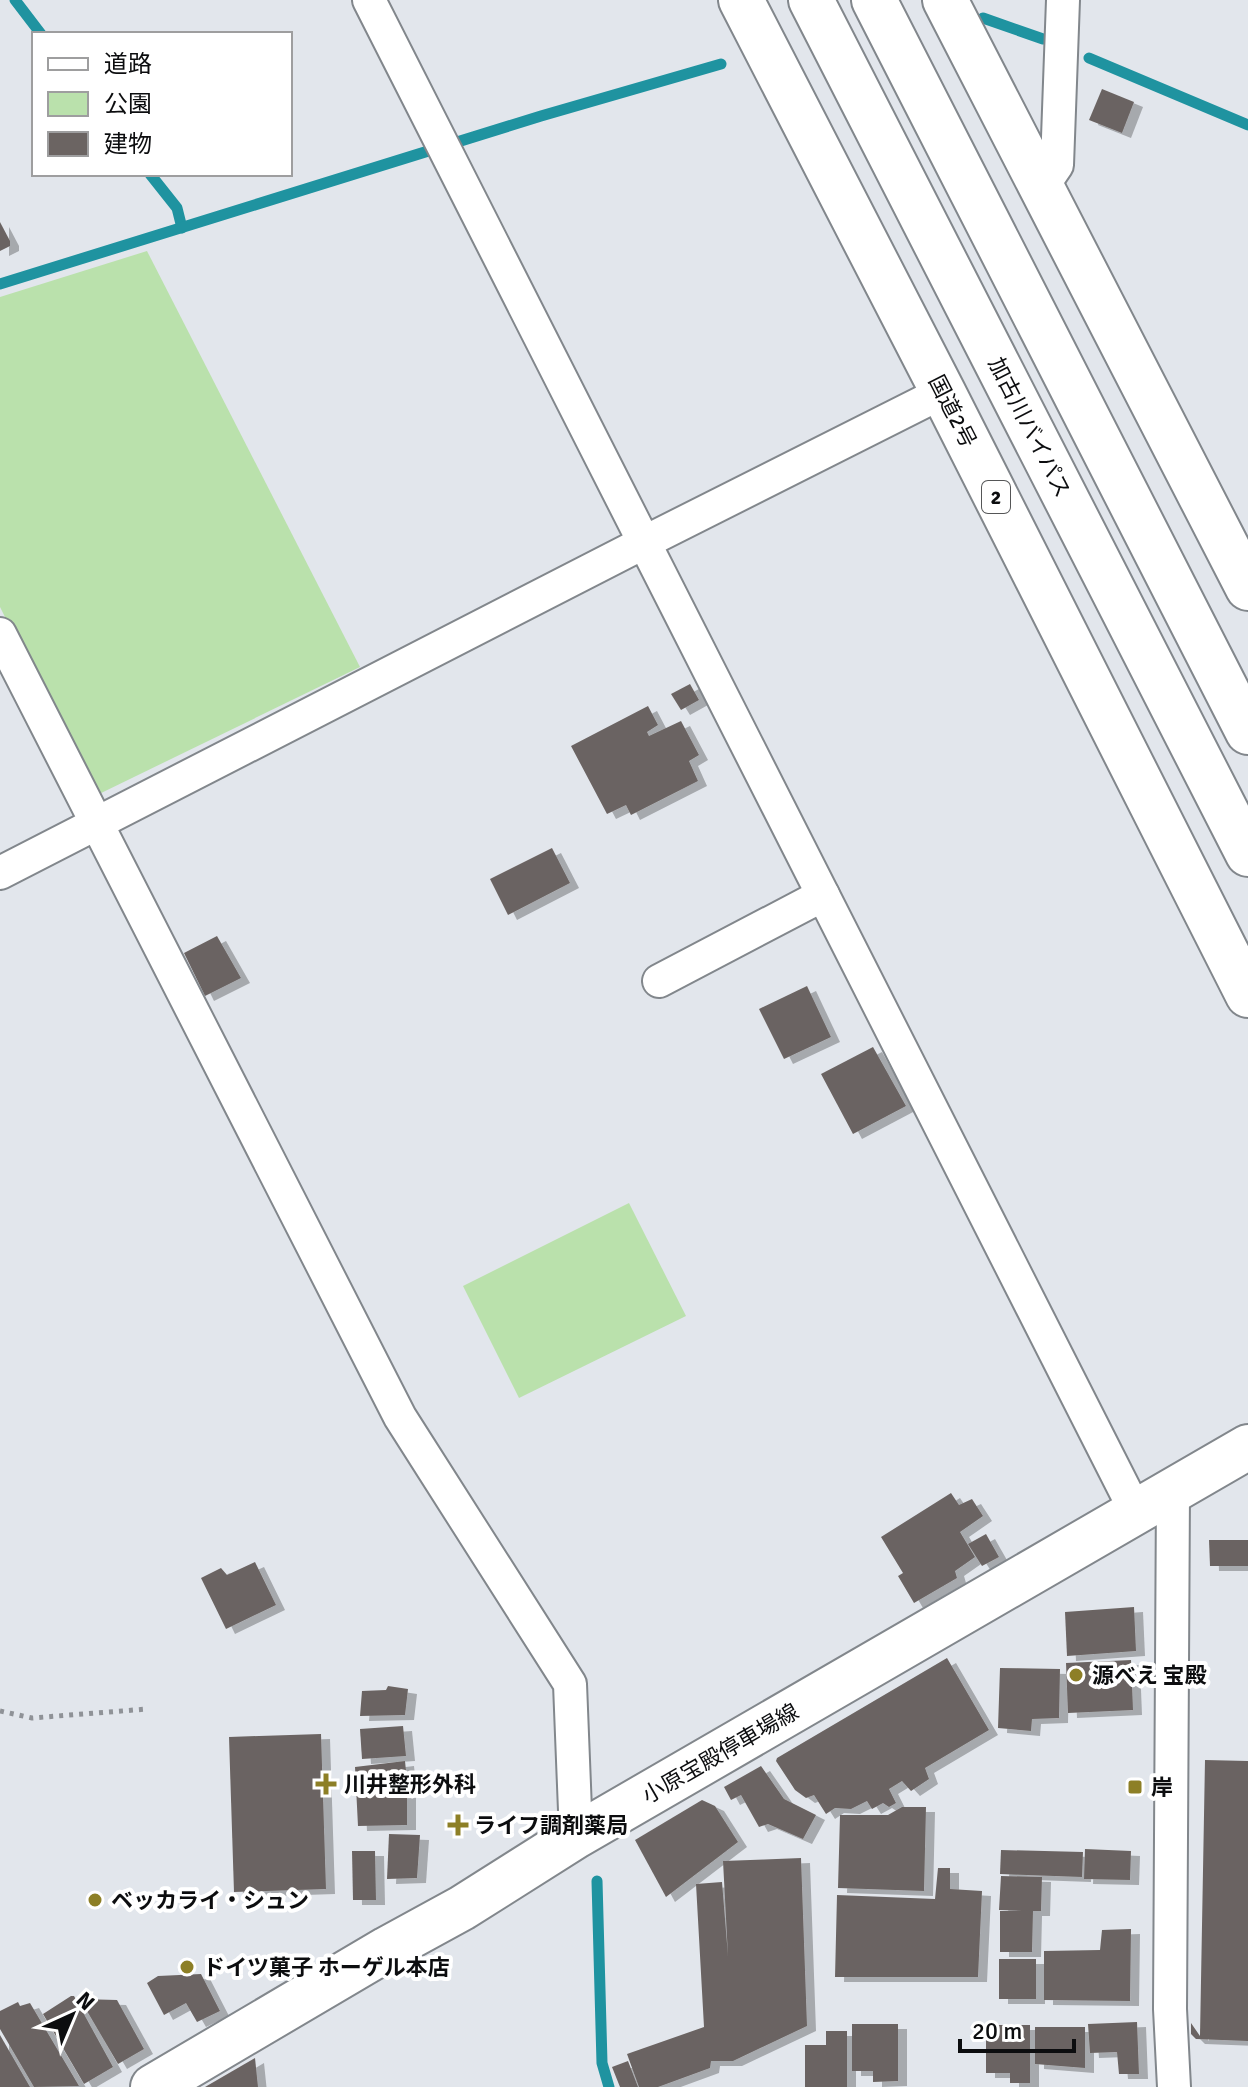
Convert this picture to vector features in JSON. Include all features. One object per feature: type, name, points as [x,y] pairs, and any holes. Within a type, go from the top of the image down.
[{"type":"main road","name":"国道2号","points":[[741,0],[1248,995]]},
{"type":"main road","name":"加古川バイパス","points":[[811,0],[1248,854]]},
{"type":"main road","points":[[874,0],[1248,732]]},
{"type":"main road","points":[[945,0],[1248,588]]},
{"type":"main road","name":"小原宝殿停車場線","points":[[153,2087],[462,1908],[576,1836],[1248,1447]]},
{"type":"street","points":[[369,0],[823,895],[1155,1503],[1174,2087]]},
{"type":"street","points":[[1042,187],[1057,165],[1063,0]]},
{"type":"street","points":[[0,873],[943,392]]},
{"type":"street","points":[[0,634],[400,1417],[570,1684],[576,1836]]},
{"type":"street","points":[[659,981],[823,895]]},
{"type":"path","points":[[0,1711],[32,1718],[147,1709]]},
{"type":"green space","points":[[147,251],[360,667],[95,796],[0,607],[0,297]]},
{"type":"green space","points":[[629,1203],[686,1316],[519,1398],[463,1286]]},
{"type":"building","points":[[1102,89],[1134,102],[1122,133],[1089,120]]},
{"type":"building","points":[[0,222],[10,246],[0,251]]},
{"type":"building","points":[[690,684],[699,700],[681,710],[671,694]]},
{"type":"building","points":[[648,706],[658,725],[647,732],[649,736],[681,721],[699,755],[689,761],[698,781],[631,815],[626,805],[607,814],[571,746]]},
{"type":"building","points":[[552,848],[570,883],[508,915],[490,879]]},
{"type":"building","points":[[217,936],[241,978],[205,996],[184,953]]},
{"type":"building","points":[[807,986],[831,1037],[784,1059],[759,1009]]},
{"type":"building","points":[[873,1047],[906,1106],[853,1134],[821,1074]]},
{"type":"building","points":[[951,1493],[959,1505],[972,1499],[983,1516],[960,1532],[975,1557],[955,1571],[957,1578],[914,1603],[898,1576],[903,1573],[881,1537]]},
{"type":"building","points":[[986,1534],[999,1557],[982,1566],[968,1544]]},
{"type":"building","points":[[1209,1540],[1248,1540],[1248,1566],[1210,1566]]},
{"type":"building","points":[[255,1562],[276,1605],[226,1629],[201,1578],[221,1568],[227,1575]]},
{"type":"building","points":[[1134,1607],[1136,1651],[1067,1656],[1065,1612]]},
{"type":"building","points":[[947,1658],[989,1730],[925,1768],[929,1779],[911,1791],[902,1781],[889,1789],[896,1803],[889,1807],[883,1803],[872,1809],[867,1801],[851,1809],[835,1808],[826,1814],[814,1795],[806,1798],[795,1790],[777,1758]]},
{"type":"building","points":[[1131,1660],[1133,1710],[1068,1713],[1066,1663]]},
{"type":"building","points":[[1000,1668],[1060,1669],[1059,1718],[1032,1719],[1031,1731],[998,1728]]},
{"type":"building","points":[[388,1686],[408,1689],[405,1715],[360,1716],[362,1691],[386,1690]]},
{"type":"building","points":[[403,1726],[406,1756],[362,1759],[360,1729]]},
{"type":"building","points":[[321,1734],[326,1889],[234,1892],[229,1737]]},
{"type":"building","points":[[1205,1760],[1248,1761],[1248,2041],[1196,2039],[1191,2034],[1191,2023],[1200,2036]]},
{"type":"building","points":[[405,1761],[408,1790],[365,1794],[407,1793],[407,1825],[358,1826],[355,1767]]},
{"type":"building","points":[[761,1766],[784,1799],[816,1815],[803,1839],[768,1824],[759,1827],[741,1795],[731,1800],[724,1787]]},
{"type":"building","points":[[702,1800],[715,1806],[738,1842],[666,1897],[635,1840]]},
{"type":"building","points":[[902,1807],[926,1807],[924,1891],[838,1888],[840,1815],[888,1815]]},
{"type":"building","points":[[389,1834],[420,1835],[417,1878],[387,1879]]},
{"type":"building","points":[[1085,1849],[1131,1851],[1130,1880],[1084,1879]]},
{"type":"building","points":[[1001,1850],[1083,1852],[1082,1877],[1000,1874]]},
{"type":"building","points":[[352,1851],[375,1851],[376,1900],[353,1900]]},
{"type":"building","points":[[801,1858],[807,2026],[733,2061],[711,2061],[710,2068],[658,2087],[639,2087],[627,2054],[704,2027],[696,1884],[722,1882],[728,1956],[723,1861]]},
{"type":"building","points":[[938,1868],[950,1868],[950,1889],[982,1891],[978,1977],[835,1977],[837,1895],[935,1899]]},
{"type":"building","points":[[1001,1876],[1042,1877],[1041,1911],[1033,1911],[1032,1952],[1000,1952],[1000,1911],[1022,1911],[999,1910]]},
{"type":"building","points":[[1131,1929],[1130,2001],[1044,2000],[1044,1951],[1100,1950],[1102,1930]]},
{"type":"building","points":[[999,1959],[1036,1959],[1036,1999],[999,1999]]},
{"type":"building","points":[[201,1974],[220,2011],[197,2022],[186,2003],[164,2015],[147,1983],[158,1976]]},
{"type":"building","points":[[74,1996],[113,2067],[84,2084],[43,2014]]},
{"type":"building","points":[[80,1999],[117,2000],[144,2049],[118,2064]]},
{"type":"building","points":[[18,2002],[20,2006],[30,2003],[79,2086],[34,2087],[0,2029],[0,2011]]},
{"type":"building","points":[[1137,2022],[1139,2074],[1119,2074],[1117,2052],[1090,2053],[1088,2024]]},
{"type":"building","points":[[852,2024],[898,2024],[898,2081],[873,2082],[873,2071],[852,2071]]},
{"type":"building","points":[[986,2025],[1030,2025],[1030,2083],[1010,2083],[1010,2073],[986,2073]]},
{"type":"building","points":[[1035,2027],[1085,2027],[1085,2068],[1035,2064]]},
{"type":"building","points":[[826,2031],[847,2031],[847,2087],[805,2087],[805,2045],[826,2045]]},
{"type":"building","points":[[0,2035],[30,2087],[0,2087]]},
{"type":"building","points":[[255,2058],[258,2087],[205,2087]]},
{"type":"building","points":[[628,2061],[638,2087],[620,2087],[612,2067]]},
{"type":"waterway","points":[[15,0],[39,32]]},
{"type":"waterway","points":[[983,18],[1043,39]]},
{"type":"waterway","points":[[1089,58],[1248,125]]},
{"type":"waterway","points":[[0,284],[541,116],[721,64]]},
{"type":"waterway","points":[[152,176],[177,208],[182,228]]},
{"type":"waterway","points":[[597,1881],[602,2063],[609,2087]]},
{"type":"place","name":"源べえ 宝殿","points":[[1076,1675]]},
{"type":"place","name":"川井整形外科","points":[[326,1784]]},
{"type":"place","name":"岸","points":[[1135,1787]]},
{"type":"place","name":"ライフ調剤薬局","points":[[458,1825]]},
{"type":"place","name":"ベッカライ・シュン","points":[[95,1900]]},
{"type":"place","name":"ドイツ菓子 ホーゲル本店","points":[[187,1967]]}]
